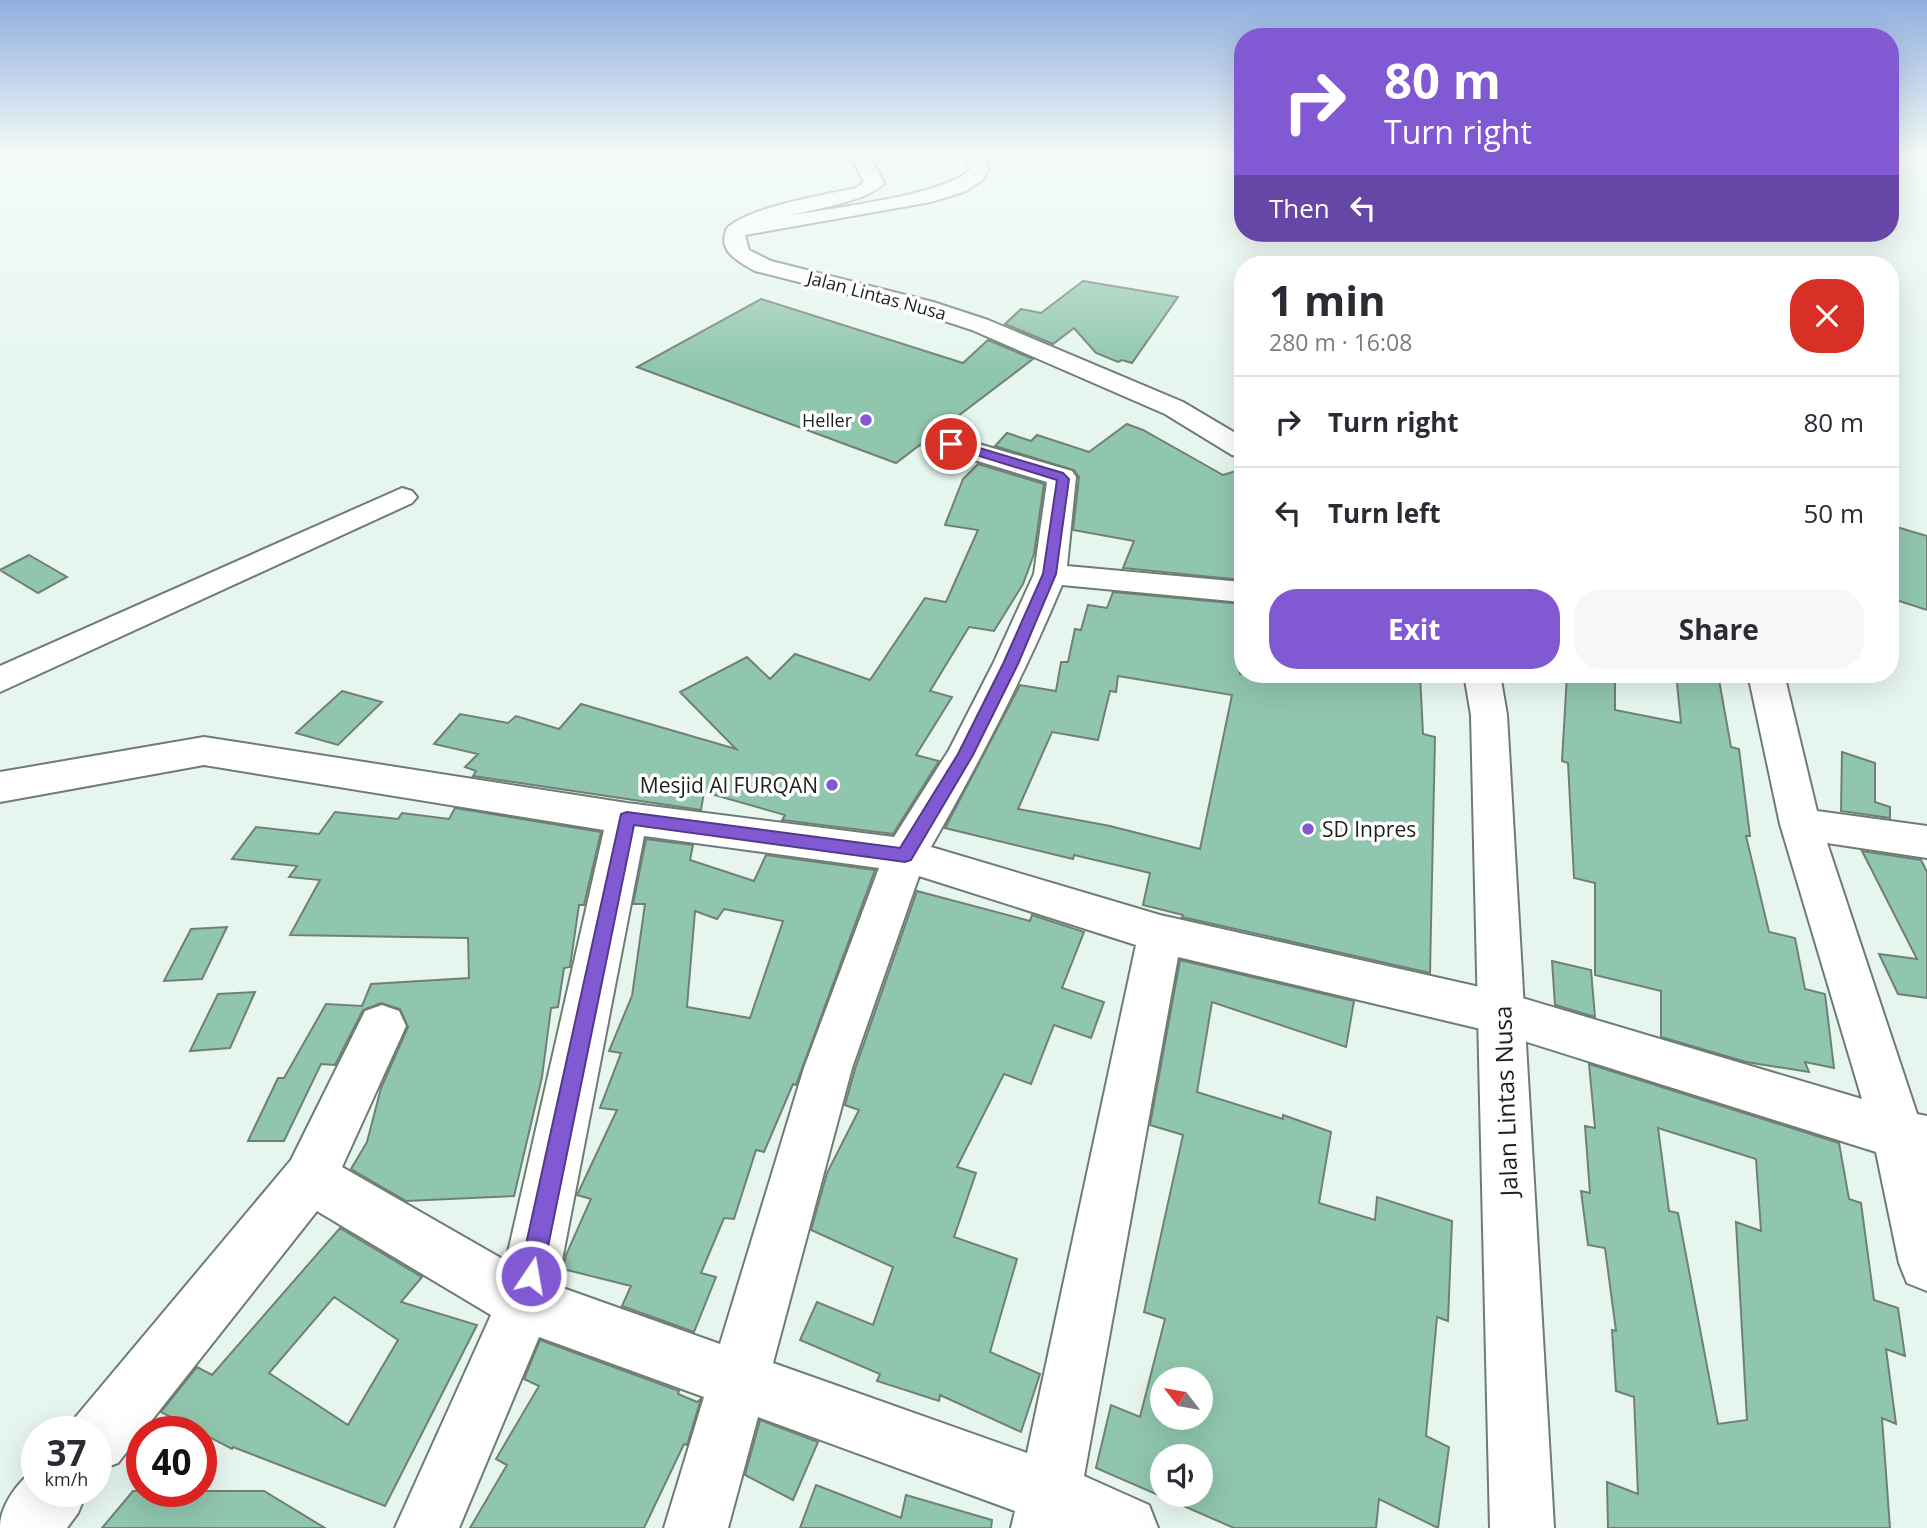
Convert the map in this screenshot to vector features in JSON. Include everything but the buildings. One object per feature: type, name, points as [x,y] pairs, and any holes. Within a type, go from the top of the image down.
[{"type":"main road","points":[[736,230],[744,225]]},
{"type":"main road","points":[[736,230],[764,225]]},
{"type":"main road","name":"Jalan Lintas Nusa","points":[[736,230],[734,238],[739,254],[763,266],[925,307],[980,326],[1174,408],[1234,444]]},
{"type":"main road","points":[[696,1528],[821,1090],[905,855],[965,755],[1010,664],[1049,574],[1062,477],[951,444]]},
{"type":"main road","points":[[0,680],[402,497]]},
{"type":"main road","points":[[1049,574],[1234,591]]},
{"type":"main road","name":"Jalan Lintas Nusa","points":[[1484,683],[1489,715],[1522,1528]]},
{"type":"main road","points":[[1768,683],[1800,824],[1912,1138],[1927,1263]]},
{"type":"main road","points":[[0,787],[204,751],[627,818],[905,855],[1160,934],[1502,1013],[1912,1138]]},
{"type":"main road","points":[[427,1528],[525,1303],[627,818]]},
{"type":"main road","points":[[1800,824],[1927,842]]},
{"type":"main road","points":[[1047,1511],[1160,934]]},
{"type":"main road","points":[[112,1421],[310,1178],[382,1026]]},
{"type":"main road","points":[[310,1178],[525,1303],[740,1380],[1047,1511],[1126,1528]]},
{"type":"main road","points":[[26,1528],[43,1507]]},
{"type":"place","name":"Heller","points":[[866,420]]},
{"type":"place","name":"Mesjid Al FURQAN","points":[[832,785]]},
{"type":"place","name":"SD Inpres","points":[[1308,829]]},
{"type":"route","points":[[531,1276],[627,818],[905,855],[965,755],[1010,664],[1049,574],[1063,479],[951,444]]}]
